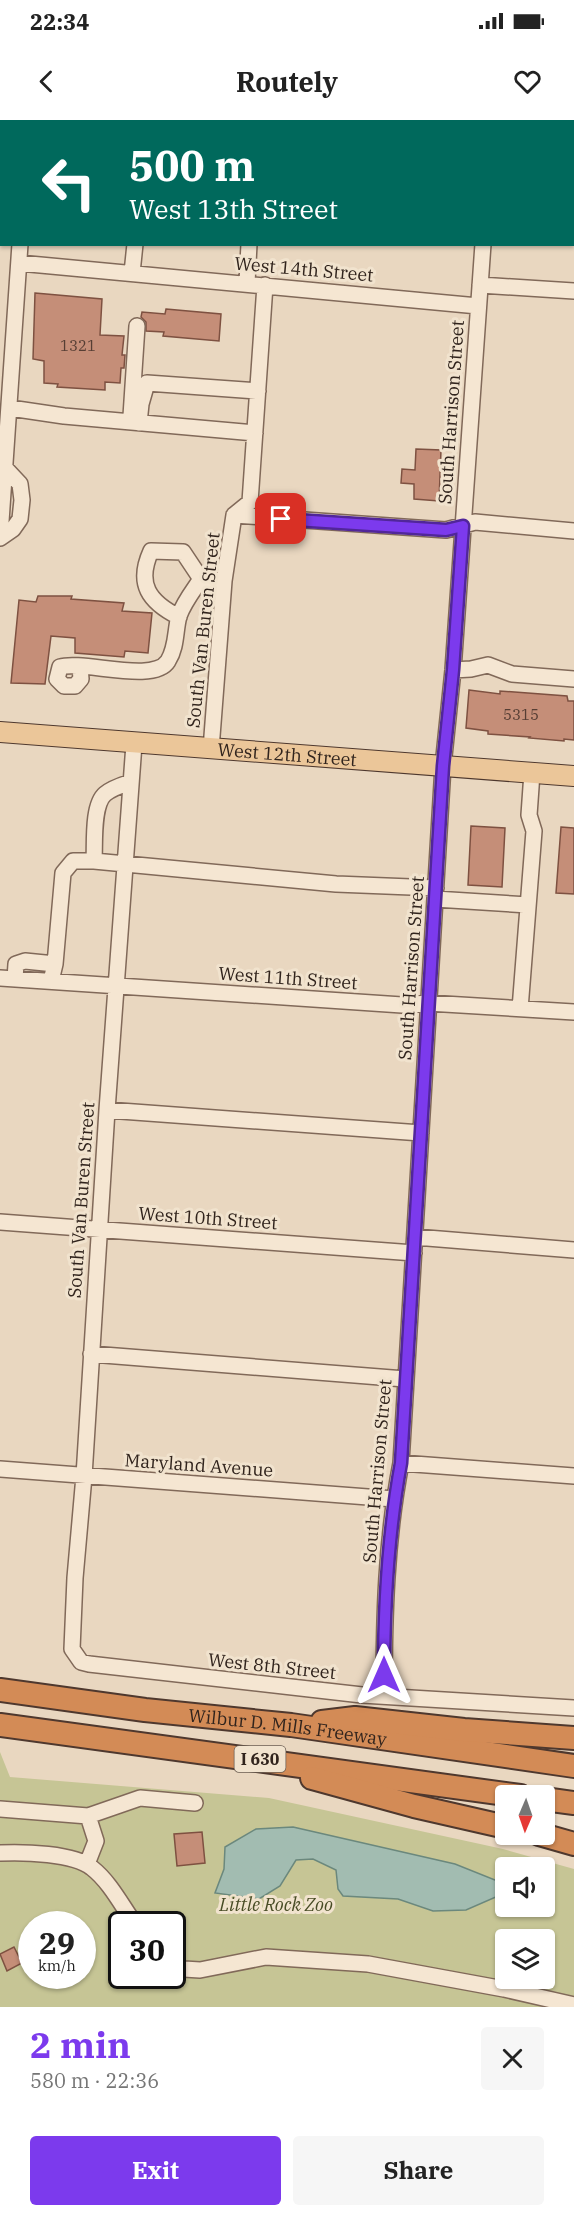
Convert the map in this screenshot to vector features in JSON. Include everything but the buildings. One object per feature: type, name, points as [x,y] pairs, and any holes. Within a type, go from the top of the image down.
[{"type":"highway","name":"Wilbur D. Mills Freeway","points":[[0,1690],[145,1710],[291,1725],[574,1766]]},
{"type":"highway","points":[[291,1725],[355,1718],[464,1730],[574,1738]]},
{"type":"highway","name":"Wilbur D. Mills Freeway","points":[[0,1725],[495,1792]]},
{"type":"highway","points":[[223,1754],[414,1806],[495,1824]]},
{"type":"highway","points":[[555,1800],[574,1803]]},
{"type":"highway","points":[[555,1839],[574,1844]]},
{"type":"main road","name":"West 12th Street","points":[[0,732],[574,776]]},
{"type":"street","points":[[0,537],[20,246]]},
{"type":"street","points":[[132,273],[135,246]]},
{"type":"street","points":[[247,283],[249,246]]},
{"type":"street","name":"South Harrison Street","points":[[384,1695],[384,1616],[394,1499],[401,1463],[443,766],[453,670],[483,246]]},
{"type":"street","name":"West 14th Street","points":[[19,263],[478,306]]},
{"type":"street","points":[[234,515],[250,502],[265,285]]},
{"type":"street","points":[[480,285],[574,291]]},
{"type":"street","points":[[134,422],[137,326]]},
{"type":"street","points":[[134,422],[147,383],[258,391]]},
{"type":"street","points":[[10,408],[255,433]]},
{"type":"street","points":[[234,515],[446,530],[475,522],[574,531]]},
{"type":"street","name":"South Van Buren Street","points":[[211,749],[224,581],[234,515]]},
{"type":"street","points":[[179,617],[162,609],[148,594],[144,570],[151,551],[183,552],[201,579]]},
{"type":"street","points":[[201,579],[224,581]]},
{"type":"street","points":[[80,667],[154,670],[163,667],[169,660],[177,637],[179,617],[185,602],[201,579]]},
{"type":"street","points":[[453,670],[488,665],[512,674],[574,679]]},
{"type":"street","name":"South Van Buren Street","points":[[76,1657],[71,1642],[75,1578],[134,744]]},
{"type":"street","points":[[520,1009],[534,831],[529,815],[532,773]]},
{"type":"street","points":[[94,861],[97,806],[103,796],[118,786],[131,782]]},
{"type":"street","points":[[51,981],[55,964],[63,873],[73,861],[94,861],[436,893],[528,905]]},
{"type":"street","points":[[8,978],[16,964],[25,961],[55,964]]},
{"type":"street","name":"West 11th Street","points":[[8,978],[402,1005],[428,1003],[574,1012]]},
{"type":"street","points":[[107,1110],[421,1133]]},
{"type":"street","name":"West 10th Street","points":[[0,1222],[414,1253]]},
{"type":"street","points":[[415,1237],[574,1250]]},
{"type":"street","points":[[91,1354],[405,1379]]},
{"type":"street","points":[[401,1463],[574,1476]]},
{"type":"street","name":"Maryland Avenue","points":[[0,1469],[394,1499]]},
{"type":"street","name":"West 8th Street","points":[[76,1657],[81,1662],[89,1664],[318,1691],[574,1708]]},
{"type":"street","points":[[0,1809],[88,1816],[140,1798],[195,1803]]},
{"type":"street","points":[[87,1864],[96,1840],[88,1816]]},
{"type":"street","points":[[0,1853],[47,1855],[87,1864],[103,1879],[126,1911]]},
{"type":"street","points":[[186,1969],[200,1970],[266,1957],[368,1964],[504,1989],[574,2005]]},
{"type":"green space","name":"Little Rock Zoo","points":[[0,1752],[10,1777],[269,1798],[531,1857],[495,1857],[495,1917],[555,1917],[555,1864],[574,1869],[574,2007],[0,2007]]},
{"type":"shaded area","points":[[293,1827],[455,1864],[495,1880],[495,1897],[466,1910],[433,1911],[398,1899],[343,1896],[338,1889],[336,1870],[313,1859],[296,1860],[280,1886],[259,1899],[215,1893],[224,1869],[225,1847],[256,1829]]},
{"type":"route","points":[[281,519],[446,530],[463,526],[453,670],[443,766],[401,1463],[394,1499],[384,1616],[384,1675]]}]
